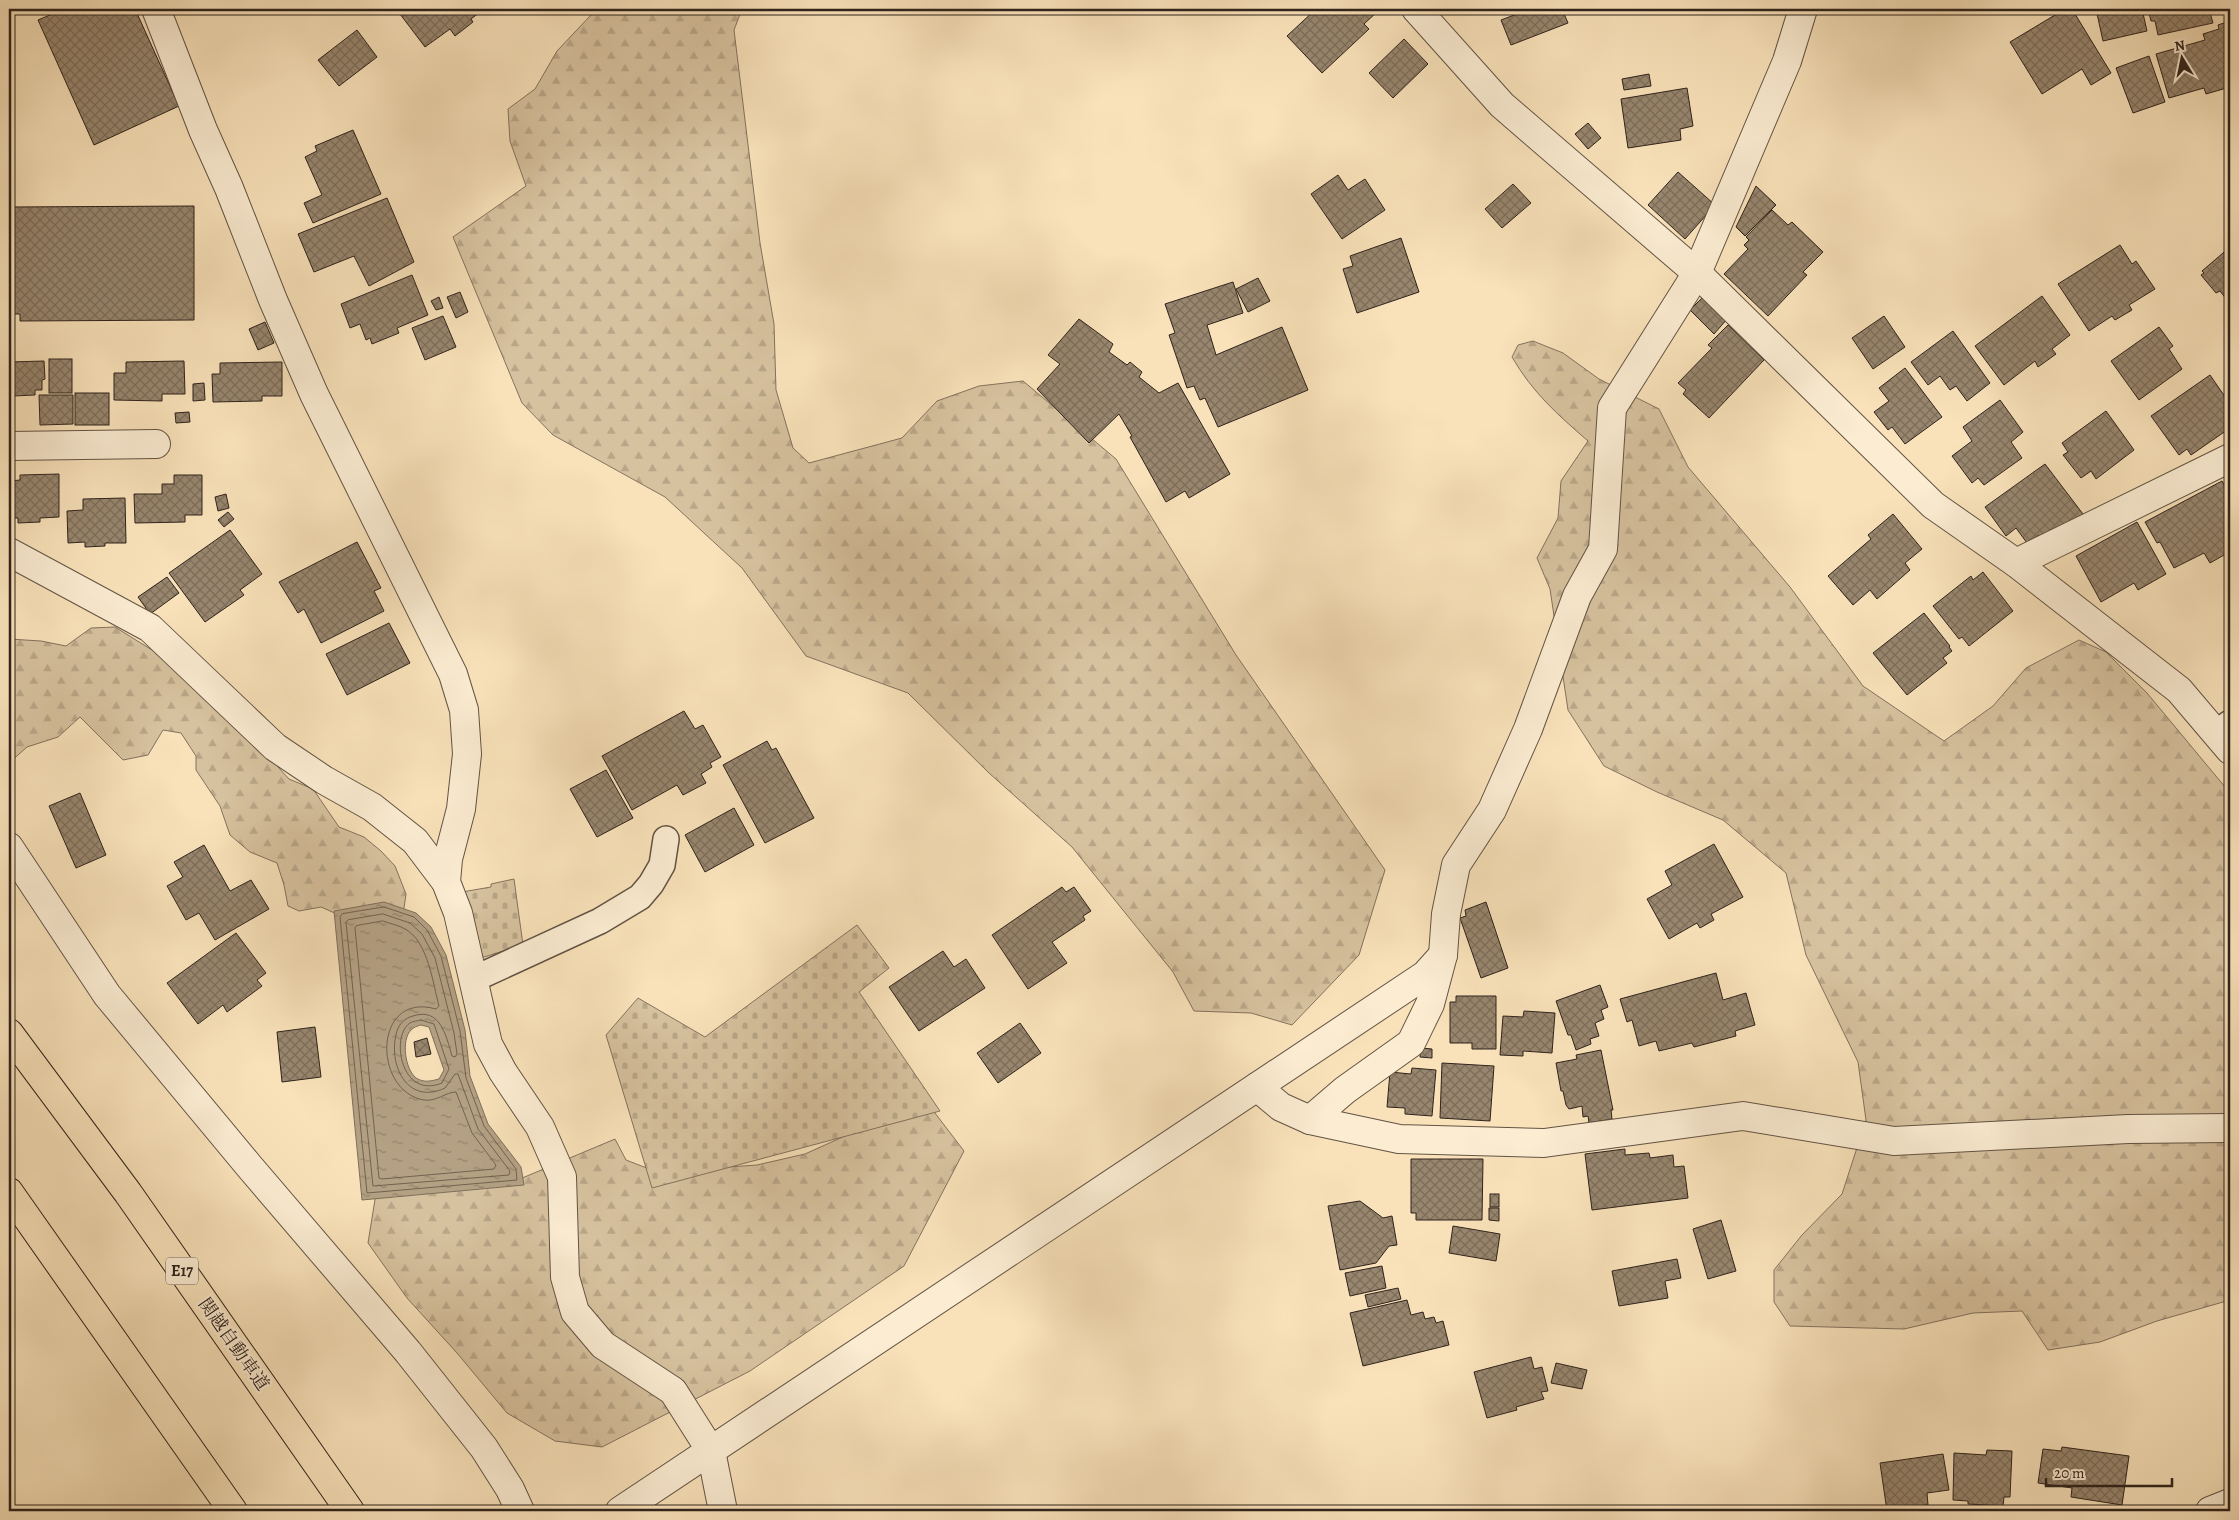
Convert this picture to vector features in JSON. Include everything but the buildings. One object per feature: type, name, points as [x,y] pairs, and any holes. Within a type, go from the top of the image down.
[{"type":"highway","name":"関越自動車道","points":[[9,1034],[128,1193],[350,1511]]},
{"type":"highway","points":[[9,1192],[233,1511]]},
{"type":"street","points":[[156,9],[203,130],[314,394],[453,674],[464,710],[467,754],[462,809],[448,859],[446,882]]},
{"type":"street","points":[[1416,9],[1502,105],[1697,273],[1933,505],[2016,563],[2179,690],[2226,735]]},
{"type":"street","points":[[1310,1120],[1345,1090],[1411,1043],[1430,1004],[1443,955],[1446,914],[1456,865],[1492,810],[1528,729],[1577,596],[1603,549],[1612,408],[1697,273],[1787,61],[1803,9]]},
{"type":"street","points":[[9,446],[156,444]]},
{"type":"street","points":[[2016,563],[2230,458]]},
{"type":"street","points":[[9,552],[150,628],[274,747],[324,780],[372,807],[415,841],[446,882],[458,913],[488,1044],[503,1072],[540,1126],[562,1177],[565,1277],[576,1312],[603,1345],[672,1392],[711,1451],[723,1511]]},
{"type":"street","points":[[9,847],[107,996],[408,1352],[484,1448],[510,1489],[520,1511]]},
{"type":"street","points":[[620,1511],[1425,975],[1443,955]]},
{"type":"street","points":[[1257,1087],[1281,1107],[1310,1120],[1399,1139],[1544,1143],[1743,1116],[1894,1141],[2128,1129],[2230,1128]]},
{"type":"street","points":[[2210,1511],[2230,1503]]},
{"type":"lane","points":[[474,979],[600,921],[640,897],[651,884],[662,865],[666,839]]},
{"type":"green space","points":[[584,9],[742,9],[734,30],[760,243],[774,324],[776,390],[793,448],[809,463],[902,438],[937,401],[979,386],[1023,381],[1116,459],[1236,655],[1385,870],[1359,955],[1292,1025],[1251,1013],[1194,1011],[1173,972],[1072,847],[989,773],[908,693],[806,656],[742,568],[665,497],[553,435],[522,403],[453,237],[526,186],[510,141],[508,109],[535,89],[557,51],[591,15]]},
{"type":"green space","points":[[1533,341],[1563,353],[1599,379],[1659,409],[1688,467],[1790,587],[1863,686],[1944,741],[1993,706],[2026,668],[2079,640],[2106,652],[2147,693],[2230,793],[2230,1300],[2157,1321],[2100,1342],[2048,1350],[2022,1311],[1973,1313],[1904,1329],[1790,1326],[1774,1302],[1774,1270],[1802,1235],[1842,1194],[1866,1120],[1858,1062],[1806,955],[1786,873],[1723,820],[1657,792],[1604,766],[1568,710],[1550,589],[1537,558],[1558,518],[1561,481],[1588,441],[1537,392],[1512,357],[1518,345]]},
{"type":"green space","points":[[115,627],[152,650],[172,668],[209,695],[232,726],[267,755],[289,779],[313,789],[339,827],[364,837],[381,851],[395,866],[406,894],[402,922],[346,918],[321,907],[299,911],[288,906],[277,863],[250,852],[230,835],[220,806],[196,770],[196,756],[181,733],[163,730],[148,755],[123,760],[80,717],[58,737],[27,747],[9,763],[9,639],[41,641],[66,646],[91,628]]},
{"type":"green space","points":[[514,879],[523,945],[484,957],[478,954],[462,892],[491,887],[491,884]]},
{"type":"green space","points":[[857,925],[889,968],[859,992],[940,1111],[652,1188],[606,1035],[638,998],[705,1037]]},
{"type":"green space","points":[[925,1100],[964,1151],[904,1266],[750,1371],[602,1447],[555,1441],[507,1413],[457,1353],[407,1298],[368,1243],[378,1181],[508,1184],[615,1139],[626,1160],[657,1172],[757,1165],[805,1154]]},
{"type":"water","points":[[384,902],[416,913],[431,927],[446,955],[465,1030],[470,1076],[488,1124],[521,1167],[524,1185],[362,1200],[334,911]],"holes":[[[421,1025],[429,1027],[444,1070],[439,1079],[425,1081],[419,1080],[412,1074],[407,1061],[405,1047],[406,1040],[412,1029]]]}]
